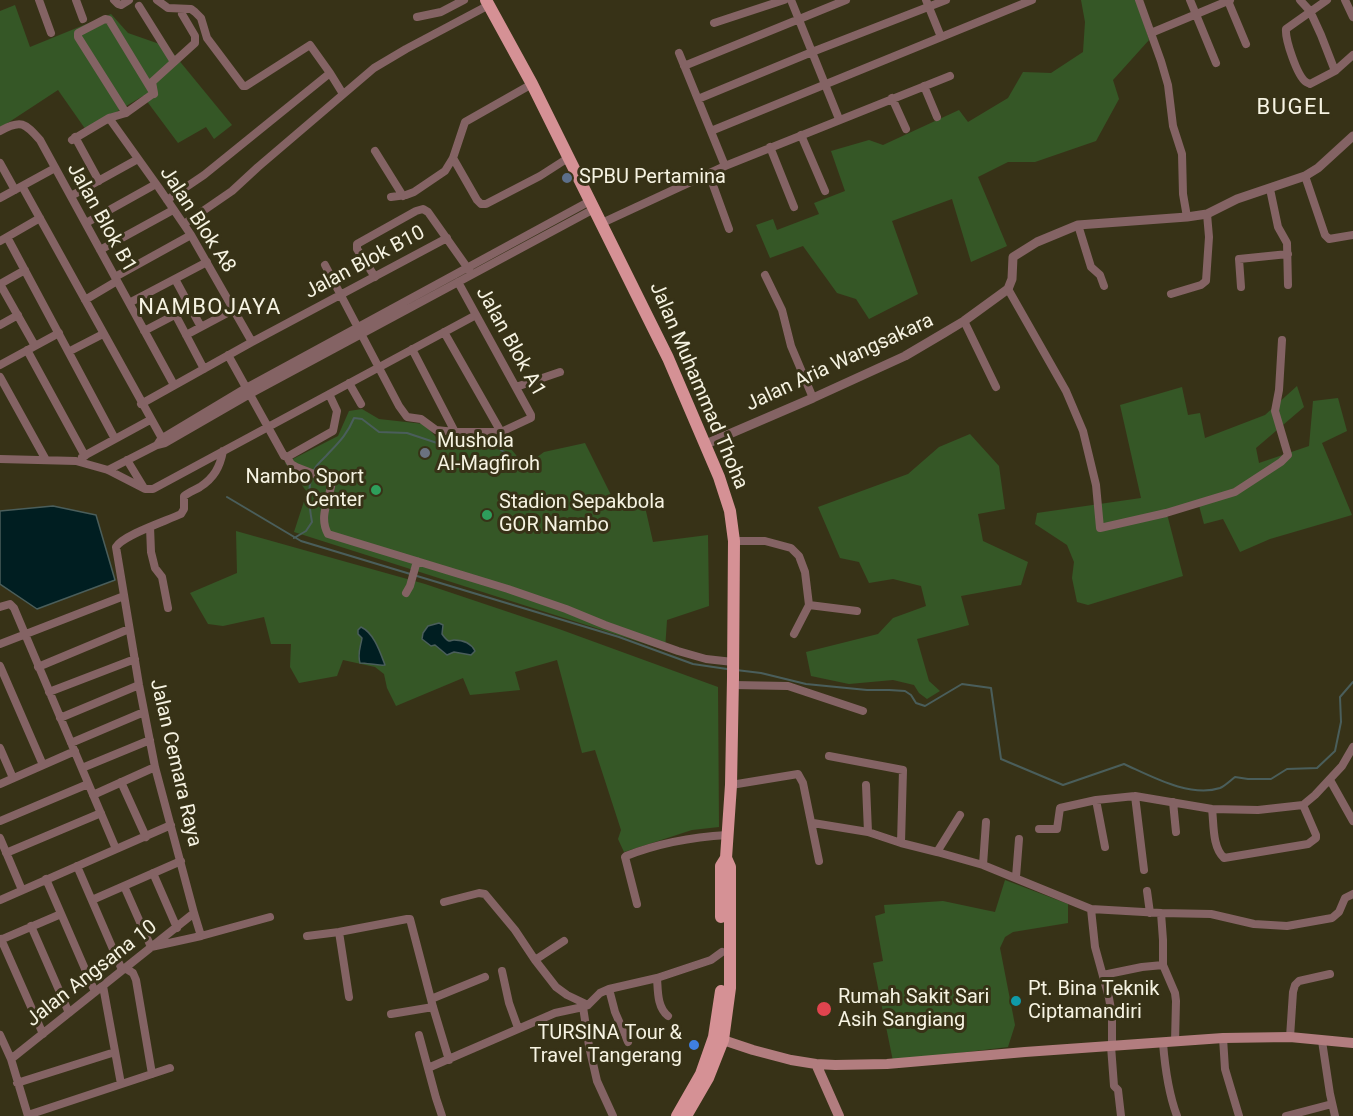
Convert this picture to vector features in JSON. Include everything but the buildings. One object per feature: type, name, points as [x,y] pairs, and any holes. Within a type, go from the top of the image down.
[{"type":"main road","name":"Jalan Muhammad Thoha","points":[[487,2],[532,84],[668,358],[706,444],[730,511],[734,541],[733,684],[731,785],[726,858],[730,867],[723,1040],[686,1116]]},
{"type":"main road","name":"Jalan Muhammad Thoha","points":[[677,1116],[704,1076],[726,988],[722,952],[721,866],[726,858]]},
{"type":"main road","points":[[723,1040],[790,1060],[816,1064],[887,1064],[1223,1038],[1290,1037],[1353,1043]]},
{"type":"main road","points":[[816,1064],[839,1116]]},
{"type":"street","points":[[39,0],[51,33]]},
{"type":"street","points":[[76,0],[83,19]]},
{"type":"street","points":[[114,0],[121,5],[129,0]]},
{"type":"street","points":[[158,0],[168,8],[191,9],[201,18],[207,38],[243,86],[309,45],[343,94]]},
{"type":"street","points":[[417,17],[441,12],[464,0]]},
{"type":"street","points":[[714,23],[784,0]]},
{"type":"street","points":[[791,0],[839,119]]},
{"type":"street","points":[[684,66],[846,0]]},
{"type":"street","points":[[698,99],[927,4],[946,0]]},
{"type":"street","points":[[711,131],[1032,0]]},
{"type":"street","points":[[1139,0],[1168,85],[1173,126],[1182,154],[1183,194],[1187,217]]},
{"type":"street","points":[[1190,0],[1216,63]]},
{"type":"street","points":[[1300,0],[1310,11],[1322,35],[1335,71]]},
{"type":"street","points":[[1327,0],[1289,26],[1286,33],[1299,73],[1304,81],[1310,84],[1335,71],[1353,55]]},
{"type":"street","points":[[1345,0],[1353,18]]},
{"type":"street","points":[[1151,33],[1229,1],[1246,44]]},
{"type":"street","points":[[184,224],[232,191],[374,68],[487,2]]},
{"type":"street","points":[[927,4],[941,37]]},
{"type":"street","points":[[138,6],[174,62]]},
{"type":"street","points":[[154,94],[152,82],[195,43],[195,36],[182,14]]},
{"type":"street","points":[[126,113],[78,37],[78,33],[105,19],[109,20],[154,94]]},
{"type":"street","points":[[679,53],[725,166]]},
{"type":"street","points":[[167,200],[204,175],[330,73]]},
{"type":"street","points":[[602,223],[725,166],[950,76]]},
{"type":"street","points":[[391,197],[414,192],[442,174],[453,158],[465,122],[532,84]]},
{"type":"street","points":[[924,86],[937,117]]},
{"type":"street","points":[[99,181],[74,138],[109,118],[126,113],[154,94]]},
{"type":"street","points":[[892,98],[906,129]]},
{"type":"street","name":"Jalan Blok A8","points":[[109,118],[184,224],[252,342]]},
{"type":"street","name":"Jalan Blok B1","points":[[0,131],[15,123],[22,124],[40,140],[174,385]]},
{"type":"street","points":[[801,135],[825,191]]},
{"type":"street","points":[[1282,340],[1279,390],[1275,411],[1288,455],[1235,492],[1166,513],[1100,528],[1096,485],[1083,431],[1066,391],[1008,289],[1012,279],[1013,257],[1037,242],[1078,225],[1187,217],[1207,213],[1237,199],[1305,176],[1318,168],[1353,136]]},
{"type":"street","points":[[770,147],[794,207]]},
{"type":"street","points":[[375,151],[403,196]]},
{"type":"street","points":[[453,158],[481,204],[486,204],[540,176],[568,158]]},
{"type":"street","points":[[71,196],[138,159]]},
{"type":"street","points":[[0,163],[40,218],[161,442]]},
{"type":"street","points":[[0,198],[55,168]]},
{"type":"street","points":[[709,174],[729,229]]},
{"type":"street","points":[[1305,176],[1329,239],[1353,235]]},
{"type":"street","points":[[86,223],[156,184]]},
{"type":"street","points":[[1270,189],[1278,227],[1287,243],[1288,285]]},
{"type":"street","points":[[108,470],[248,391],[592,205]]},
{"type":"street","points":[[375,277],[357,249],[357,244],[423,209],[428,212],[469,271]]},
{"type":"street","points":[[100,250],[173,210]]},
{"type":"street","points":[[1171,294],[1202,285],[1206,281],[1209,256],[1207,213]]},
{"type":"street","points":[[40,218],[4,239],[26,270],[115,439]]},
{"type":"street","points":[[1078,225],[1091,267],[1100,275],[1104,286]]},
{"type":"street","points":[[85,300],[191,235]]},
{"type":"street","name":"Jalan Blok B10","points":[[141,404],[447,238]]},
{"type":"street","points":[[1241,287],[1239,259],[1288,254]]},
{"type":"street","points":[[129,303],[207,262]]},
{"type":"street","points":[[325,264],[399,406],[407,417],[421,419],[436,430],[501,432],[444,332]]},
{"type":"street","points":[[26,270],[0,284],[18,315],[31,348],[85,456]]},
{"type":"street","points":[[361,330],[458,282],[469,271]]},
{"type":"street","points":[[765,275],[782,310],[791,346],[813,398]]},
{"type":"street","points":[[175,279],[201,327]]},
{"type":"street","name":"Jalan Blok A1","points":[[458,282],[530,412],[531,418],[501,432]]},
{"type":"street","name":"Jalan Aria Wangsakara","points":[[706,444],[905,356],[964,321],[1008,289]]},
{"type":"street","points":[[144,331],[190,307]]},
{"type":"street","points":[[186,335],[233,310]]},
{"type":"street","points":[[175,314],[204,369]]},
{"type":"street","points":[[0,325],[18,315]]},
{"type":"street","points":[[1,457],[76,461],[108,470],[145,489],[153,489],[476,315]]},
{"type":"street","points":[[964,321],[996,387]]},
{"type":"street","points":[[0,365],[59,333]]},
{"type":"street","points":[[69,351],[103,334]]},
{"type":"street","points":[[412,349],[455,432]]},
{"type":"street","points":[[228,355],[284,456],[296,467],[332,481],[323,517],[328,534],[566,609],[678,651],[733,664]]},
{"type":"street","points":[[516,387],[560,372]]},
{"type":"street","points":[[0,376],[46,460]]},
{"type":"street","points":[[349,383],[361,404]]},
{"type":"street","points":[[287,457],[333,431],[337,412],[329,394]]},
{"type":"street","points":[[76,461],[150,420]]},
{"type":"street","points":[[168,608],[162,577],[155,568],[150,552],[150,527],[181,514],[184,509],[184,496],[211,478],[218,470],[223,451]]},
{"type":"street","points":[[127,460],[145,489]]},
{"type":"street","name":"Jalan Cemara Raya","points":[[150,527],[116,545],[116,552],[155,767],[201,936]]},
{"type":"street","points":[[734,541],[765,541],[791,549],[799,556],[805,572],[809,606],[794,634]]},
{"type":"street","points":[[406,593],[417,561]]},
{"type":"street","points":[[0,644],[124,596]]},
{"type":"street","points":[[0,607],[11,604],[116,849]]},
{"type":"street","points":[[809,606],[857,611]]},
{"type":"street","points":[[38,667],[129,629]]},
{"type":"street","points":[[49,692],[135,659]]},
{"type":"street","points":[[0,666],[43,765]]},
{"type":"street","points":[[733,684],[788,686],[863,711]]},
{"type":"street","points":[[60,718],[139,685]]},
{"type":"street","points":[[0,784],[43,765],[73,747],[144,712]]},
{"type":"street","points":[[82,768],[150,740]]},
{"type":"street","points":[[1039,829],[1058,828],[1060,808],[1096,800],[1135,796],[1212,809],[1258,810],[1303,805],[1342,766],[1353,747]]},
{"type":"street","points":[[0,748],[13,778]]},
{"type":"street","points":[[829,756],[903,770],[901,843]]},
{"type":"street","points":[[93,795],[155,767]]},
{"type":"street","points":[[731,785],[798,774],[803,783],[813,824],[819,861]]},
{"type":"street","points":[[1329,780],[1353,821]]},
{"type":"street","points":[[122,782],[146,837]]},
{"type":"street","points":[[0,821],[88,784]]},
{"type":"street","points":[[867,785],[868,832]]},
{"type":"street","points":[[1135,796],[1144,870]]},
{"type":"street","points":[[1096,800],[1105,847]]},
{"type":"street","points":[[1173,802],[1176,832]]},
{"type":"street","points":[[1212,809],[1218,853],[1228,858],[1308,844],[1313,841],[1316,835],[1303,805]]},
{"type":"street","points":[[6,853],[101,813]]},
{"type":"street","points":[[937,852],[960,814]]},
{"type":"street","points":[[983,865],[986,822]]},
{"type":"street","points":[[813,824],[868,832],[983,865],[1091,909],[1211,914],[1254,924],[1287,926],[1332,918],[1339,912],[1346,898],[1353,894]]},
{"type":"street","points":[[0,900],[171,825]]},
{"type":"street","points":[[637,904],[626,855],[690,838],[727,835]]},
{"type":"street","points":[[0,838],[22,890]]},
{"type":"street","points":[[1016,877],[1019,839]]},
{"type":"street","points":[[92,900],[181,861]]},
{"type":"street","points":[[77,866],[124,969],[133,973],[136,980],[152,1074]]},
{"type":"street","points":[[153,873],[177,928]]},
{"type":"street","points":[[46,879],[95,992]]},
{"type":"street","points":[[124,886],[151,947],[270,917]]},
{"type":"street","points":[[1148,891],[1150,913]]},
{"type":"street","points":[[444,902],[483,892],[515,930],[556,987],[585,1006]]},
{"type":"street","points":[[1091,909],[1095,946],[1112,1015],[1111,1048],[1114,1086],[1118,1090],[1121,1116]]},
{"type":"street","name":"Jalan Angsana 10","points":[[11,1059],[194,913]]},
{"type":"street","points":[[1161,913],[1163,965],[1176,1001],[1166,1072],[1177,1116]]},
{"type":"street","points":[[43,1034],[1,940],[61,914]]},
{"type":"street","points":[[307,936],[410,920],[449,1060]]},
{"type":"street","points":[[31,926],[69,1012]]},
{"type":"street","points":[[339,932],[349,997]]},
{"type":"street","points":[[535,960],[564,941]]},
{"type":"street","points":[[428,1068],[555,1012],[585,1006],[609,988],[657,978],[711,960],[722,952]]},
{"type":"street","points":[[1103,975],[1163,965]]},
{"type":"street","points":[[502,970],[509,1003],[518,1028]]},
{"type":"street","points":[[1290,1037],[1295,985],[1299,981],[1330,974]]},
{"type":"street","points":[[392,1014],[432,1003],[485,977]]},
{"type":"street","points":[[657,978],[660,1005],[668,1016]]},
{"type":"street","points":[[103,986],[121,1084]]},
{"type":"street","points":[[609,988],[615,1012],[628,1042]]},
{"type":"street","points":[[585,1006],[589,1046],[597,1081],[613,1116]]},
{"type":"street","points":[[0,1035],[11,1059],[28,1115],[170,1068]]},
{"type":"street","points":[[419,1035],[442,1116]]},
{"type":"street","points":[[1223,1038],[1225,1069],[1239,1116]]},
{"type":"street","points":[[1322,1041],[1335,1116]]},
{"type":"street","points":[[17,1083],[115,1052]]},
{"type":"street","points":[[1286,1116],[1332,1104]]},
{"type":"green space","points":[[1081,0],[1137,0],[1149,40],[1113,80],[1119,99],[1096,141],[1035,162],[1008,162],[978,177],[1007,246],[971,262],[952,199],[892,221],[918,294],[869,319],[856,299],[837,293],[803,246],[770,258],[756,225],[773,219],[777,230],[819,214],[814,203],[845,191],[831,151],[869,140],[883,145],[959,110],[968,122],[1008,98],[1023,72],[1051,73],[1083,52],[1085,22]]},
{"type":"green space","points":[[15,5],[30,47],[111,14],[128,33],[168,47],[232,125],[214,139],[206,127],[178,143],[143,96],[86,130],[58,90],[0,128],[0,11]]},
{"type":"green space","points":[[1297,386],[1304,407],[1256,448],[1259,463],[1309,446],[1313,401],[1338,398],[1347,431],[1322,443],[1352,515],[1270,539],[1240,552],[1223,519],[1204,524],[1198,502],[1166,510],[1183,576],[1088,605],[1077,602],[1072,578],[1074,562],[1067,545],[1035,524],[1037,513],[1141,498],[1120,405],[1182,387],[1188,415],[1200,413],[1205,438],[1265,415]]},
{"type":"green space","points":[[362,409],[379,419],[424,424],[436,437],[502,438],[525,466],[544,452],[585,443],[615,503],[643,498],[653,542],[708,535],[709,606],[667,620],[665,650],[294,532],[307,492],[285,463],[338,436],[349,411]]},
{"type":"green space","points":[[970,434],[999,466],[1005,509],[978,514],[983,541],[1028,562],[1021,585],[961,596],[969,625],[917,639],[929,681],[940,691],[927,699],[914,685],[893,680],[849,684],[811,676],[806,652],[878,634],[893,618],[926,606],[921,586],[893,579],[869,583],[859,562],[840,558],[818,507],[908,474],[939,447]]},
{"type":"green space","points":[[236,531],[425,584],[559,629],[718,687],[719,827],[692,830],[624,852],[618,839],[621,830],[595,750],[582,753],[557,660],[515,672],[520,690],[470,695],[463,678],[396,706],[387,688],[384,674],[375,667],[343,660],[337,676],[299,683],[290,667],[291,644],[271,644],[264,617],[223,626],[208,624],[190,593],[237,573]]},
{"type":"green space","points":[[1005,880],[1068,904],[1068,923],[1013,932],[1005,937],[1000,948],[1015,1025],[1008,1047],[893,1061],[873,963],[883,961],[875,916],[885,913],[884,905],[943,901],[995,912]]},
{"type":"water","points":[[53,506],[96,515],[115,580],[37,609],[0,584],[0,511]]},
{"type":"water","points":[[439,623],[443,625],[442,634],[447,640],[464,641],[475,651],[471,655],[454,652],[447,655],[435,645],[431,646],[422,639],[428,626]]},
{"type":"water","points":[[361,627],[373,638],[385,665],[360,663],[362,638],[358,630]]},
{"type":"waterway","points":[[294,538],[306,531],[312,522],[309,502],[315,468],[342,438],[354,418],[362,419],[379,432],[407,433],[440,444],[481,448],[495,446],[510,456],[525,471]]},
{"type":"waterway","points":[[227,497],[301,541],[619,637],[693,664],[727,669]]},
{"type":"waterway","points":[[736,670],[761,673],[806,684],[905,691],[916,703],[925,706],[962,684],[991,688],[1001,759],[1063,785],[1124,764],[1158,780],[1196,790],[1220,788],[1235,777],[1271,779],[1287,769],[1317,768],[1335,751],[1341,722],[1340,697],[1353,682]]},
{"type":"place","name":"SPBU Pertamina","points":[[567,178]]},
{"type":"place","name":"Mushola Al-Magfiroh","points":[[425,453]]},
{"type":"place","name":"Nambo Sport Center","points":[[376,490]]},
{"type":"place","name":"Stadion Sepakbola GOR Nambo","points":[[487,515]]},
{"type":"place","name":"Pt. Bina Teknik Ciptamandiri","points":[[1016,1001]]},
{"type":"place","name":"Rumah Sakit Sari Asih Sangiang","points":[[824,1009]]},
{"type":"place","name":"TURSINA Tour & Travel Tangerang","points":[[694,1045]]},
{"type":"district","name":"BUGEL","points":[[1294,108]]},
{"type":"district","name":"NAMBOJAYA","points":[[210,308]]}]
